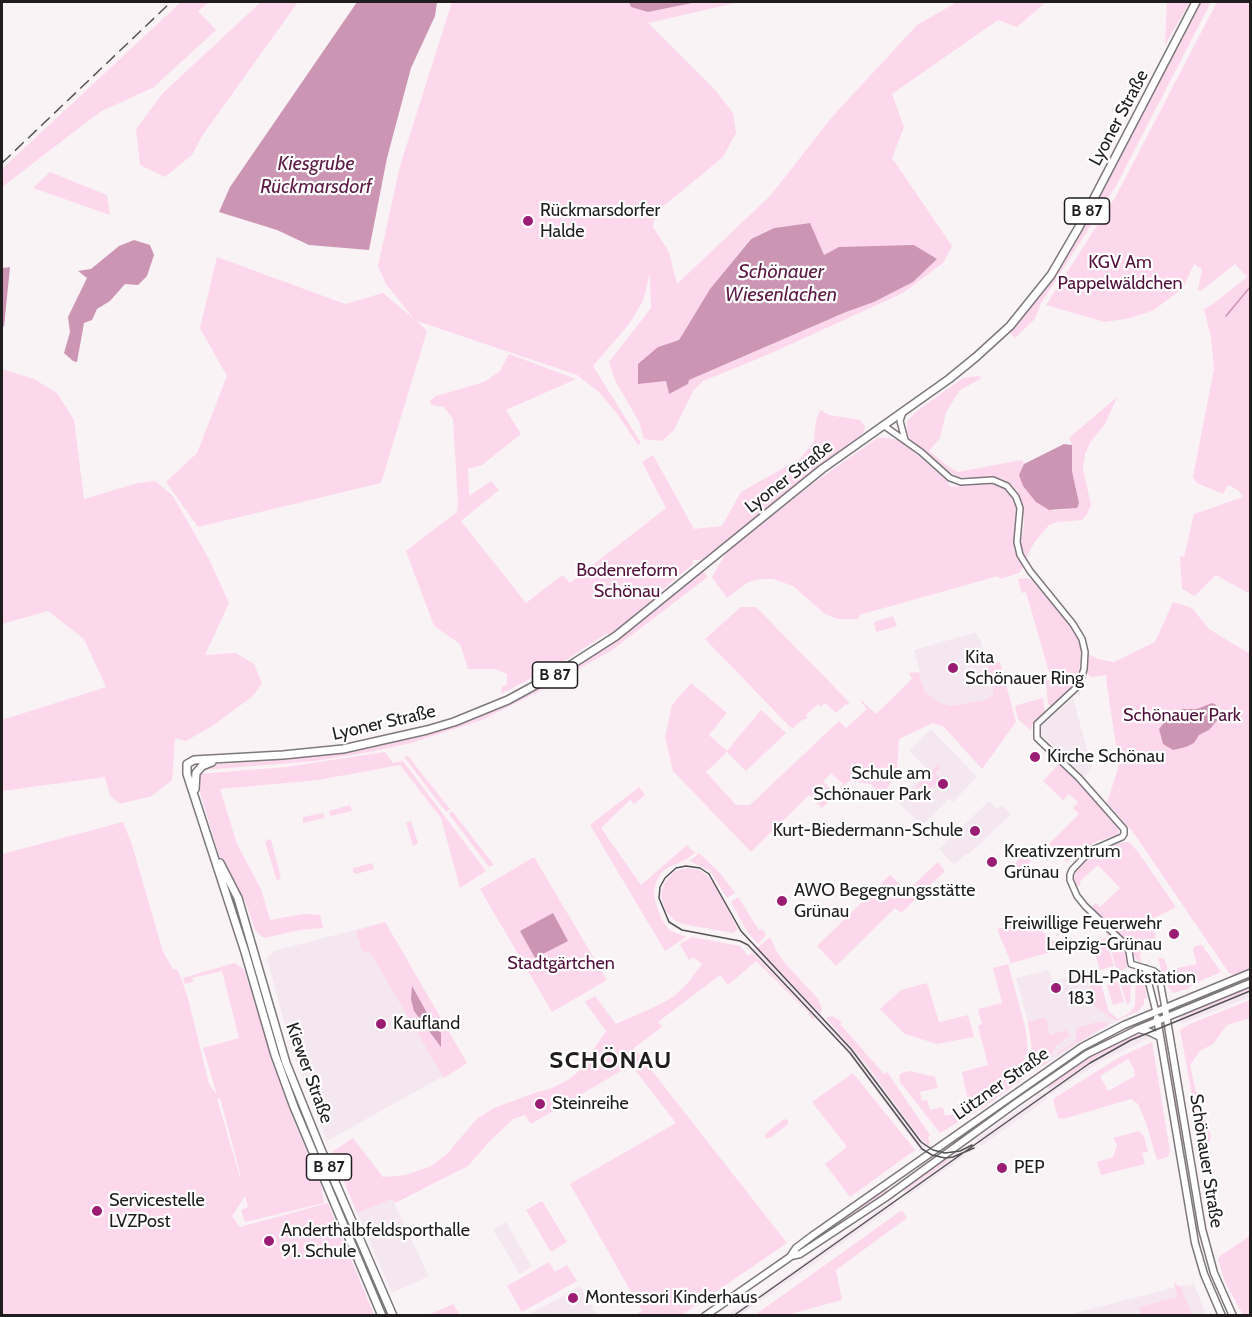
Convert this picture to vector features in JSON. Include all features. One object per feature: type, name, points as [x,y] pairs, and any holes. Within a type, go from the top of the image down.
[{"type":"main road","name":"Lyoner Straße","points":[[196,800],[187,774],[188,764],[194,760],[233,759],[343,749],[399,738],[454,722],[536,686],[616,636],[666,597],[750,525],[822,469],[949,379],[1010,326],[1052,275],[1197,2]]},
{"type":"main road","name":"Lyoner Straße","points":[[196,800],[194,781],[198,769],[206,764],[233,759]]},
{"type":"main road","name":"Kiewer Straße","points":[[196,800],[275,1055],[294,1107],[382,1316]]},
{"type":"main road","name":"Kiewer Straße","points":[[208,836],[238,898],[279,1040],[297,1089],[393,1316]]},
{"type":"main road","name":"Lützner Straße","points":[[790,1257],[796,1248],[812,1236],[1053,1065],[1096,1039],[1251,973]]},
{"type":"main road","name":"Lützner Straße","points":[[705,1316],[790,1257],[800,1254],[877,1203],[1068,1067],[1105,1044],[1251,983]]},
{"type":"main road","name":"Schönauer Straße","points":[[1165,1008],[1202,1229],[1213,1270],[1233,1316]]},
{"type":"main road","name":"Schönauer Straße","points":[[1156,1012],[1195,1243],[1204,1274],[1222,1316]]},
{"type":"main road","points":[[1138,1029],[1161,1037]]},
{"type":"street","points":[[904,410],[900,421],[905,442]]},
{"type":"street","points":[[883,425],[950,478],[961,482],[993,480],[1007,486],[1016,497],[1020,508],[1017,542],[1020,555],[1030,571],[1073,624],[1082,639],[1085,652],[1084,669],[1079,685],[1036,724],[1036,738],[1103,804],[1124,829],[1122,837],[1090,850],[1072,870],[1070,880],[1077,896],[1085,906],[1126,945],[1130,951],[1131,964],[1159,975],[1165,1008]]},
{"type":"street","points":[[1145,968],[1156,1012]]},
{"type":"shaded area","name":"Kita Schönauer Ring","points":[[976,632],[980,638],[994,694],[985,700],[951,706],[931,698],[925,692],[914,650]]},
{"type":"shaded area","points":[[1073,698],[1092,768],[1084,777],[1040,733],[1042,726]]},
{"type":"shaded area","name":"Schule am Schönauer Park","points":[[931,729],[977,777],[953,802],[949,798],[922,826],[897,801],[928,770],[909,751]]},
{"type":"shaded area","name":"Kurt-Biedermann-Schule","points":[[989,801],[997,809],[1002,805],[1011,814],[969,854],[954,865],[939,849]]},
{"type":"shaded area","points":[[385,922],[467,1063],[327,1141],[292,1051],[267,958],[274,951]]},
{"type":"shaded area","points":[[755,947],[850,1045],[928,1146],[922,1151],[917,1146],[839,1042],[750,951]]},
{"type":"shaded area","points":[[1049,970],[1052,981],[1085,972],[1099,978],[1109,1011],[1118,1020],[1036,1070],[1028,1022],[1016,978]]},
{"type":"shaded area","points":[[1250,990],[1250,997],[1181,1024],[1180,1018]]},
{"type":"shaded area","points":[[1145,1033],[1151,1037],[1102,1061],[1049,1095],[1049,1089],[1089,1062]]},
{"type":"shaded area","points":[[1039,1090],[1042,1094],[1046,1091],[1046,1100],[981,1146],[976,1139],[1037,1096],[1035,1093]]},
{"type":"shaded area","points":[[974,1143],[977,1147],[907,1197],[904,1192],[948,1160],[942,1160],[953,1151]]},
{"type":"shaded area","points":[[392,1199],[429,1276],[392,1293],[357,1213]]},
{"type":"shaded area","points":[[892,1200],[896,1205],[780,1288],[740,1315],[727,1315],[738,1307],[740,1309]]},
{"type":"shaded area","points":[[506,1222],[532,1267],[520,1274],[493,1230]]},
{"type":"shaded area","points":[[1194,1284],[1206,1315],[1064,1316],[1176,1287]]},
{"type":"shaded area","name":"Montessori Kinderhaus","points":[[580,1286],[597,1315],[527,1315],[546,1305]]},
{"type":"green space","points":[[181,2],[209,2],[198,11],[216,30],[154,87],[100,112],[2,187],[2,169]]},
{"type":"green space","points":[[261,2],[298,2],[202,136],[192,155],[165,177],[140,165],[136,129],[163,93]]},
{"type":"green space","points":[[452,2],[629,2],[631,7],[648,12],[697,2],[740,2],[648,23],[716,91],[733,113],[736,133],[723,157],[656,212],[653,227],[669,252],[677,284],[770,196],[833,116],[917,25],[957,2],[1046,2],[1017,27],[998,20],[892,94],[904,127],[892,158],[952,246],[943,263],[903,293],[767,355],[703,381],[693,391],[674,430],[662,441],[644,439],[639,422],[616,382],[609,362],[651,308],[650,273],[643,301],[629,324],[593,366],[641,443],[638,445],[599,392],[577,375],[417,321],[427,331],[381,483],[198,527],[166,482],[197,453],[227,376],[200,328],[217,257],[345,304],[383,293],[414,319],[386,284],[378,266],[400,166]],"holes":[[[809,223],[824,255],[936,259],[913,282],[874,302],[689,380],[688,384],[669,393],[658,347],[679,340],[710,289],[750,239],[773,228]]]},
{"type":"green space","points":[[1167,2],[1190,2],[1165,45]]},
{"type":"green space","points":[[1201,2],[1211,2],[1117,184],[1040,305],[1035,319],[1015,338],[1010,333],[1045,290],[1067,255]]},
{"type":"green space","name":"KGV Am Pappelwäldchen","points":[[1217,2],[1250,2],[1250,594],[1216,575],[1195,596],[1182,589],[1180,556],[1184,557],[1194,514],[1243,497],[1238,490],[1228,485],[1223,494],[1197,483],[1193,477],[1214,369],[1211,337],[1204,309],[1247,277],[1235,264],[1201,291],[1198,290],[1202,269],[1194,264],[1183,288],[1154,310],[1131,318],[1105,322],[1046,305],[1116,196]]},
{"type":"green space","points":[[50,172],[107,195],[110,215],[33,188]]},
{"type":"green space","name":"Bodenreform Schönau","points":[[509,354],[576,379],[506,410],[521,434],[482,465],[468,469],[469,496],[491,481],[499,490],[461,521],[526,603],[561,576],[570,583],[666,508],[642,462],[653,455],[694,529],[722,526],[741,492],[801,458],[814,441],[816,420],[820,410],[829,415],[860,420],[865,426],[864,432],[701,560],[693,560],[693,564],[660,592],[657,600],[610,636],[607,633],[566,660],[501,694],[502,687],[507,684],[507,674],[495,669],[468,669],[460,644],[434,626],[406,551],[457,512],[453,419],[444,407],[432,405],[430,401],[436,396],[484,382],[500,371]]},
{"type":"green space","points":[[2,369],[34,379],[57,393],[74,420],[84,499],[138,483],[155,481],[173,496],[209,559],[229,603],[205,655],[236,653],[254,664],[262,683],[253,696],[212,726],[186,741],[175,738],[172,780],[152,796],[120,804],[110,796],[105,777],[2,791],[2,720],[106,687],[84,639],[48,611],[2,624]]},
{"type":"green space","points":[[978,376],[982,378],[960,390],[946,412],[940,438],[929,451],[958,472],[1022,460],[1024,464],[1019,475],[1053,511],[1076,508],[1072,445],[1069,438],[1117,397],[1105,424],[1091,441],[1085,454],[1083,469],[1091,505],[1087,514],[1082,520],[1049,525],[1034,543],[1026,558],[1022,553],[1021,543],[1023,513],[1016,490],[1007,481],[996,477],[958,477],[909,438],[907,421],[918,410],[963,378]]},
{"type":"green space","points":[[879,437],[899,440],[947,480],[950,487],[992,484],[1008,490],[1016,506],[1014,550],[1023,567],[1019,573],[1000,579],[998,576],[859,615],[859,619],[838,619],[825,614],[793,586],[773,579],[748,582],[727,598],[712,577],[726,553],[811,485]]},
{"type":"green space","points":[[702,569],[707,576],[705,579],[612,650],[538,692],[482,720],[411,743],[370,752],[315,761],[203,770],[211,765],[303,757],[365,748],[431,732],[558,676],[579,664],[638,623]]},
{"type":"green space","points":[[1018,579],[1032,580],[1065,619],[1079,641],[1081,649],[1079,675],[1076,682],[1051,706],[1048,704],[1046,681],[1051,679],[1026,592],[1022,593]]},
{"type":"green space","name":"Schönauer Park","points":[[1173,602],[1192,608],[1209,629],[1250,654],[1250,970],[1234,975],[1229,973],[1133,832],[1107,803],[1119,765],[1107,675],[1091,677],[1086,673],[1088,654],[1098,659],[1114,662],[1155,642]]},
{"type":"green space","points":[[741,607],[756,607],[849,702],[848,706],[846,704],[836,713],[825,703],[821,707],[818,704],[806,715],[808,718],[793,728],[789,726],[705,639]]},
{"type":"green space","points":[[893,616],[897,626],[876,632],[874,622]]},
{"type":"green space","points":[[1000,662],[1016,722],[982,769],[944,727],[933,723],[899,739],[897,770],[889,786],[880,796],[871,784],[849,781],[841,789],[843,784],[831,773],[823,781],[834,793],[837,790],[838,793],[822,808],[809,795],[751,852],[673,771],[665,737],[672,705],[691,683],[727,713],[709,735],[727,751],[761,710],[786,733],[746,771],[727,752],[706,772],[736,805],[750,805],[839,721],[846,728],[867,709],[861,700],[876,714],[912,679],[909,673],[919,672],[925,692],[940,703],[951,706],[985,700],[994,694],[987,665]]},
{"type":"green space","points":[[1043,698],[1045,713],[1030,730],[1018,719],[1015,707]]},
{"type":"green space","points":[[385,752],[393,763],[403,761],[486,871],[460,888],[441,818],[400,765],[318,780],[220,789],[237,844],[261,889],[270,920],[304,914],[320,915],[323,928],[299,930],[265,938],[261,936],[255,930],[245,900],[220,858],[198,786],[199,774],[286,767]]},
{"type":"green space","points":[[408,756],[450,809],[446,812],[404,757]]},
{"type":"green space","points":[[939,764],[941,767],[935,773],[941,779],[930,789],[924,783],[908,798],[906,796]]},
{"type":"green space","points":[[1059,764],[1077,781],[1119,832],[1117,835],[1087,847],[1084,846],[1067,862],[1049,844],[1079,814],[1073,808],[1078,802],[1069,794],[1063,800],[1043,781]]},
{"type":"green space","points":[[639,787],[645,795],[634,804],[630,800],[601,828],[641,885],[687,845],[695,853],[662,872],[656,882],[655,901],[661,918],[669,930],[686,937],[665,951],[590,825]]},
{"type":"green space","points":[[350,805],[352,811],[330,816],[329,811]]},
{"type":"green space","points":[[452,811],[494,865],[489,867],[449,814]]},
{"type":"green space","points":[[323,813],[325,818],[303,823],[303,817]]},
{"type":"green space","points":[[411,821],[418,843],[413,846],[406,823]]},
{"type":"green space","points":[[123,822],[132,845],[163,952],[173,969],[178,970],[188,998],[209,1084],[217,1095],[203,1048],[239,1038],[222,971],[192,978],[193,982],[185,984],[183,978],[234,963],[244,969],[292,1117],[321,1185],[324,1203],[245,1222],[241,1210],[248,1207],[245,1196],[232,1216],[240,1227],[328,1203],[374,1315],[2,1315],[2,854]],"holes":[[[220,1098],[241,1177],[217,1099]]]},
{"type":"green space","points":[[269,839],[281,878],[277,881],[265,842]]},
{"type":"green space","points":[[1129,842],[1138,852],[1176,907],[1152,919],[1158,949],[1140,953],[1141,963],[1134,957],[1130,947],[1091,908],[1096,903],[1100,907],[1120,888],[1098,865],[1080,881],[1079,886],[1075,887],[1073,882],[1077,867],[1094,852]]},
{"type":"green space","points":[[699,853],[720,873],[735,893],[727,898],[710,871],[690,861]]},
{"type":"green space","points":[[1024,854],[1031,861],[1018,875],[1010,868]]},
{"type":"green space","name":"Stadtgärtchen","points":[[534,857],[607,980],[552,1012],[480,889]]},
{"type":"green space","points":[[938,862],[945,871],[901,913],[895,908],[836,966],[817,946],[890,875],[907,891]]},
{"type":"green space","points":[[372,863],[374,869],[356,874],[353,872],[353,868]]},
{"type":"green space","points":[[688,868],[700,870],[713,882],[738,929],[733,933],[682,924],[674,920],[665,910],[661,895],[664,883],[675,871]]},
{"type":"green space","points":[[738,897],[759,930],[762,929],[766,935],[758,944],[748,933],[731,902]]},
{"type":"green space","points":[[1030,921],[1063,949],[1011,963],[997,929]]},
{"type":"green space","points":[[385,922],[467,1063],[444,1078],[370,952],[363,953],[356,931]]},
{"type":"green space","points":[[1106,932],[1125,951],[1127,967],[1123,970],[1117,972]]},
{"type":"green space","points":[[692,937],[740,946],[748,956],[752,953],[816,1019],[812,1019],[808,1012],[756,961],[728,985],[720,975],[658,1022],[662,1027],[634,1048],[787,1243],[682,1315],[635,1315],[642,1311],[570,1184],[676,1123],[631,1065],[531,1124],[525,1115],[513,1119],[468,1166],[395,1203],[392,1199],[357,1213],[332,1152],[353,1138],[383,1177],[406,1175],[431,1166],[445,1156],[477,1119],[494,1108],[550,1089],[568,1080],[579,1071],[606,1031],[585,1002],[595,996],[616,1024],[673,997],[688,983],[702,964],[693,957],[689,960],[680,944]]},
{"type":"green space","points":[[770,937],[784,962],[818,999],[822,1008],[820,1014],[757,948]]},
{"type":"green space","points":[[1106,938],[1114,966],[1100,970],[1092,942]]},
{"type":"green space","points":[[1202,945],[1221,972],[1193,984],[1188,989],[1173,993],[1164,982],[1158,958],[1164,958],[1168,970],[1197,964],[1193,950],[1195,946]]},
{"type":"green space","points":[[1008,964],[1026,1030],[1028,1055],[1024,1056],[1027,1076],[984,1107],[940,1133],[900,1082],[899,1075],[910,1071],[935,1077],[938,1088],[920,1092],[922,1101],[927,1100],[930,1110],[943,1107],[945,1116],[970,1110],[962,1072],[988,1065],[978,1026],[982,1024],[978,1009],[1002,1003],[993,968]]},
{"type":"green space","points":[[1136,973],[1142,974],[1147,998],[1144,999],[1144,1004],[1139,1011],[1116,1021],[1093,1005],[1090,987],[1101,983],[1108,1011],[1118,1019],[1130,1013],[1135,1005]]},
{"type":"green space","points":[[1119,978],[1127,978],[1131,985],[1130,1002],[1127,1005]]},
{"type":"green space","points":[[1118,981],[1124,1002],[1113,1005],[1107,985]]},
{"type":"green space","points":[[927,983],[939,1022],[968,1015],[974,1037],[937,1044],[905,1034],[880,1009],[901,990]]},
{"type":"green space","points":[[1250,988],[1250,990],[1180,1018],[1179,1015]]},
{"type":"green space","points":[[1250,1000],[1250,1018],[1227,1025],[1213,1044],[1200,1051],[1190,1065],[1211,1136],[1208,1147],[1202,1149],[1180,1030]]},
{"type":"green space","points":[[832,1016],[842,1022],[840,1024],[884,1074],[887,1072],[930,1135],[928,1146],[868,1066],[826,1018]]},
{"type":"green space","points":[[1045,1017],[1050,1035],[1067,1030],[1069,1036],[1055,1047],[1049,1061],[1035,1070],[1028,1022]]},
{"type":"green space","points":[[1144,1018],[1146,1021],[1116,1034],[1041,1082],[1039,1079],[1092,1043]]},
{"type":"green space","points":[[1098,1022],[1110,1023],[1057,1055],[1073,1043],[1079,1027]]},
{"type":"green space","points":[[1145,1033],[1099,1056],[1049,1089],[1046,1086],[1099,1051]]},
{"type":"green space","points":[[1165,1037],[1177,1090],[1185,1145],[1181,1145],[1163,1038]]},
{"type":"green space","points":[[1152,1042],[1170,1151],[1168,1157],[1157,1160],[1138,1104],[1131,1099],[1063,1119],[1058,1118],[1053,1099],[1118,1058]],"holes":[[[1128,1059],[1135,1076],[1108,1091],[1100,1076]]]},
{"type":"green space","points":[[853,1073],[915,1150],[850,1197],[825,1164],[847,1147],[812,1102]]},
{"type":"green space","points":[[784,1119],[788,1120],[788,1124],[770,1138],[765,1138],[765,1134]]},
{"type":"green space","points":[[1139,1131],[1144,1136],[1148,1152],[1142,1153],[1145,1164],[1101,1175],[1097,1162],[1113,1157],[1117,1145],[1113,1138]]},
{"type":"green space","points":[[942,1160],[949,1160],[904,1192],[905,1187]]},
{"type":"green space","points":[[886,1188],[887,1192],[825,1234],[823,1233],[824,1231]]},
{"type":"green space","points":[[542,1201],[567,1242],[551,1252],[526,1210]]},
{"type":"green space","points":[[902,1210],[907,1218],[836,1270],[842,1300],[787,1315],[755,1315]]},
{"type":"green space","points":[[1250,1236],[1250,1315],[1243,1315],[1225,1282],[1218,1259]]},
{"type":"green space","points":[[549,1262],[555,1272],[567,1265],[577,1281],[522,1312],[507,1286]]},
{"type":"green space","points":[[1174,1282],[1181,1288],[1192,1315],[1141,1315],[1139,1307],[1178,1297]]},
{"type":"green space","points":[[453,1304],[460,1315],[428,1315]]},
{"type":"water","name":"Kiesgrube Rückmarsdorf","points":[[357,2],[437,2],[435,16],[411,68],[387,158],[369,250],[309,245],[277,230],[219,212],[230,187]]},
{"type":"water","points":[[629,2],[697,2],[648,12],[631,7]]},
{"type":"water","name":"Schönauer Wiesenlachen","points":[[810,223],[824,255],[839,247],[914,245],[937,259],[913,282],[874,302],[689,380],[688,384],[669,394],[666,381],[638,384],[638,364],[658,347],[679,340],[710,289],[751,239],[774,228]]},
{"type":"water","points":[[134,240],[150,245],[154,255],[147,276],[138,285],[125,284],[110,301],[97,309],[92,320],[84,323],[77,362],[73,361],[64,353],[70,332],[68,317],[87,278],[78,271],[91,269],[119,246]]},
{"type":"water","points":[[10,267],[4,327],[2,326],[2,268]]},
{"type":"water","points":[[1064,444],[1072,445],[1072,471],[1079,503],[1077,508],[1049,510],[1036,502],[1023,486],[1019,475],[1024,464]]},
{"type":"water","points":[[1212,703],[1219,710],[1219,718],[1209,730],[1199,735],[1194,743],[1173,750],[1163,744],[1159,729],[1167,719],[1182,709],[1197,709]]},
{"type":"water","points":[[553,913],[568,941],[535,958],[520,931]]},
{"type":"water","points":[[412,986],[432,1022],[441,1033],[441,1047],[414,1011],[411,999]]},
{"type":"waterway","points":[[1226,316],[1250,287]]},
{"type":"tram line","points":[[972,1145],[960,1151],[945,1153],[933,1150],[921,1142],[851,1049],[741,931],[709,874],[700,868],[686,866],[676,868],[665,878],[660,887],[659,898],[669,922],[682,930],[740,941],[748,945],[850,1053],[922,1149],[932,1155],[945,1158],[974,1148]]},
{"type":"tram line","points":[[733,1316],[1090,1063],[1131,1040],[1250,991]]},
{"type":"railway","points":[[2,163],[171,2]]},
{"type":"place","name":"Rückmarsdorfer Halde","points":[[528,221]]},
{"type":"place","name":"Kita Schönauer Ring","points":[[953,668]]},
{"type":"place","name":"Kirche Schönau","points":[[1035,757]]},
{"type":"place","name":"Schule am Schönauer Park","points":[[943,784]]},
{"type":"place","name":"Kurt-Biedermann-Schule","points":[[975,831]]},
{"type":"place","name":"Kreativzentrum Grünau","points":[[992,862]]},
{"type":"place","name":"AWO Begegnungsstätte Grünau","points":[[782,901]]},
{"type":"place","name":"Freiwillige Feuerwehr Leipzig-Grünau","points":[[1174,934]]},
{"type":"place","name":"DHL-Packstation 183","points":[[1056,988]]},
{"type":"place","name":"Kaufland","points":[[381,1024]]},
{"type":"place","name":"Steinreihe","points":[[540,1104]]},
{"type":"place","name":"PEP","points":[[1002,1168]]},
{"type":"place","name":"Servicestelle LVZPost","points":[[97,1211]]},
{"type":"place","name":"Anderthalbfeldsporthalle 91. Schule","points":[[269,1241]]},
{"type":"place","name":"Montessori Kinderhaus","points":[[573,1298]]},
{"type":"district","name":"SCHÖNAU","points":[[611,1061]]}]
